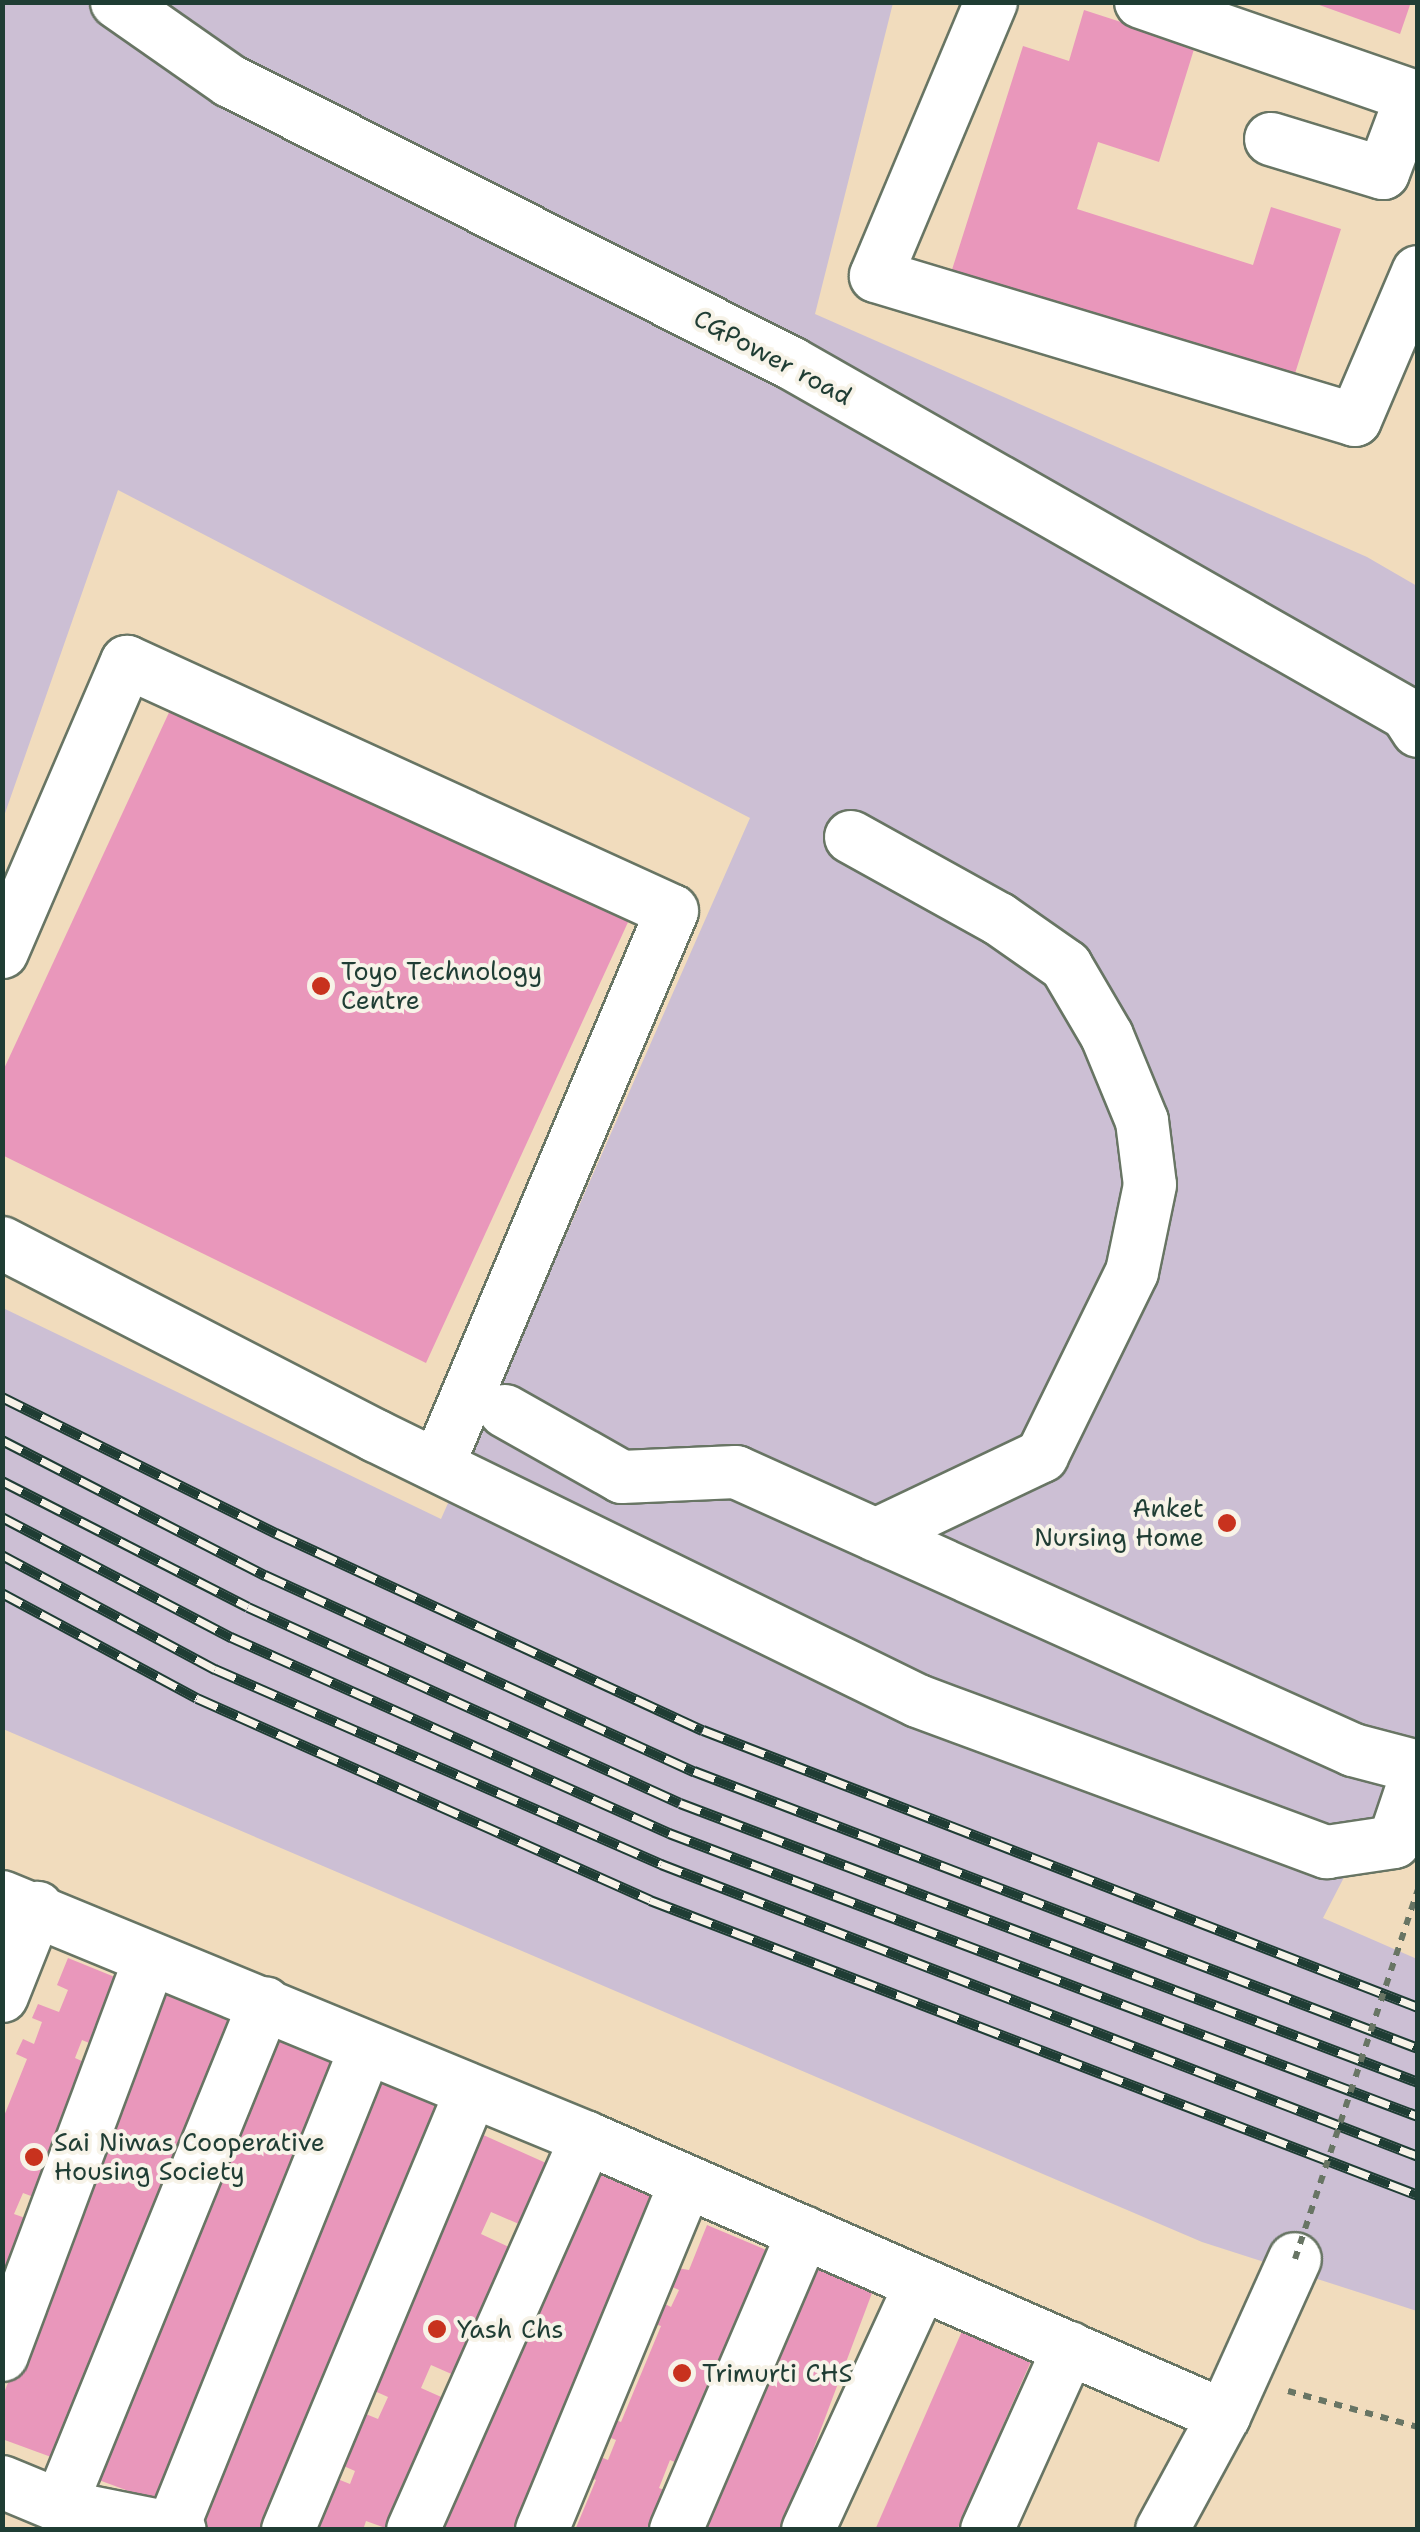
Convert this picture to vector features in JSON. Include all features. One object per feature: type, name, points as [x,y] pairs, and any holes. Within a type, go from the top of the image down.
[{"type":"street","name":"CGPower road","points":[[116,2],[230,81],[791,364],[1406,714],[1418,730]]},
{"type":"street","points":[[991,2],[876,276],[1355,420],[1418,272]]},
{"type":"street","points":[[1141,2],[1415,97],[1384,173],[1271,139]]},
{"type":"street","points":[[2,952],[128,662],[672,911],[438,1466]]},
{"type":"street","points":[[850,837],[999,919],[1066,966],[1106,1036],[1142,1121],[1150,1185],[1132,1272],[1042,1456],[876,1535]]},
{"type":"street","points":[[2,1243],[438,1466],[918,1700],[1327,1852],[1394,1842],[1418,1769],[1353,1750],[736,1472],[622,1476],[505,1412]]},
{"type":"street","points":[[2,1996],[20,1902],[150,1962],[264,2003],[587,2138],[1070,2348],[1246,2405]]},
{"type":"street","points":[[2,2355],[150,1962]]},
{"type":"street","points":[[60,2506],[264,2003]]},
{"type":"street","points":[[2,2482],[60,2506],[177,2526],[366,2048]]},
{"type":"street","points":[[288,2530],[470,2092]]},
{"type":"street","points":[[413,2530],[587,2138]]},
{"type":"street","points":[[542,2530],[686,2182]]},
{"type":"street","points":[[676,2530],[804,2232]]},
{"type":"street","points":[[1162,2530],[1246,2405],[1302,2262]]},
{"type":"street","points":[[808,2530],[921,2284]]},
{"type":"street","points":[[986,2530],[1070,2348]]},
{"type":"path","points":[[1302,2262],[1418,1889]]},
{"type":"path","points":[[1246,2405],[1418,2427]]},
{"type":"shaded area","points":[[3,3],[893,3],[815,314],[1367,557],[1417,586],[1417,1736],[1323,1918],[1417,1959],[1417,2311],[1202,2242],[3,1729],[3,1308],[441,1519],[750,818],[118,490],[3,819]]},
{"type":"building","points":[[1311,2],[1411,2],[1400,34]]},
{"type":"building","points":[[1084,10],[1195,46],[1159,162],[1098,142],[1077,209],[1253,265],[1271,207],[1341,229],[1291,386],[950,276],[1023,46],[1069,61]]},
{"type":"building","name":"Toyo Technology Centre","points":[[172,706],[629,920],[426,1363],[2,1155],[2,1073]]},
{"type":"building","name":"Sai Niwas Cooperative Housing Society","points":[[68,1958],[132,1984],[106,2050],[82,2040],[75,2058],[100,2069],[47,2202],[23,2193],[14,2214],[39,2223],[2,2316],[2,2121],[27,2059],[16,2054],[23,2039],[34,2044],[42,2022],[32,2018],[38,2004],[59,2012],[68,1990],[57,1985]]},
{"type":"building","points":[[162,1984],[239,2013],[62,2461],[2,2439],[2,2398]]},
{"type":"building","points":[[267,2024],[342,2053],[172,2507],[96,2479]]},
{"type":"building","points":[[377,2073],[457,2107],[277,2530],[183,2530]]},
{"type":"building","name":"Yash Chs","points":[[470,2129],[546,2163],[519,2224],[491,2212],[481,2234],[511,2248],[456,2376],[431,2365],[421,2388],[448,2400],[391,2530],[366,2521],[363,2530],[297,2530],[335,2478],[350,2484],[355,2471],[339,2464],[361,2412],[378,2419],[388,2397],[361,2385]]},
{"type":"building","points":[[595,2159],[670,2193],[521,2530],[431,2530]]},
{"type":"building","name":"Trimurti CHS","points":[[707,2225],[771,2252],[684,2466],[670,2460],[659,2488],[672,2493],[657,2530],[575,2530],[596,2480],[589,2477],[598,2456],[608,2460],[616,2440],[606,2436],[613,2419],[621,2422],[661,2326],[655,2324],[663,2303],[671,2307],[679,2290],[670,2286],[677,2268],[689,2270]]},
{"type":"building","points":[[807,2250],[878,2277],[783,2530],[702,2530]]},
{"type":"building","points":[[966,2322],[1035,2352],[957,2530],[875,2530]]},
{"type":"railway","points":[[2,1397],[276,1533],[703,1730],[1418,2007]]},
{"type":"railway","points":[[2,1440],[265,1575],[694,1771],[1418,2048]]},
{"type":"railway","points":[[2,1481],[248,1607],[680,1803],[1418,2082]]},
{"type":"railway","points":[[2,1517],[231,1637],[669,1833],[1418,2116]]},
{"type":"railway","points":[[2,1555],[215,1669],[661,1864],[1418,2156]]},
{"type":"railway","points":[[2,1593],[197,1698],[650,1900],[1418,2195]]},
{"type":"place","name":"Toyo Technology Centre","points":[[321,986]]},
{"type":"place","name":"Anket Nursing Home","points":[[1227,1523]]},
{"type":"place","name":"Sai Niwas Cooperative Housing Society","points":[[34,2157]]},
{"type":"place","name":"Yash Chs","points":[[437,2329]]},
{"type":"place","name":"Trimurti CHS","points":[[682,2373]]}]
